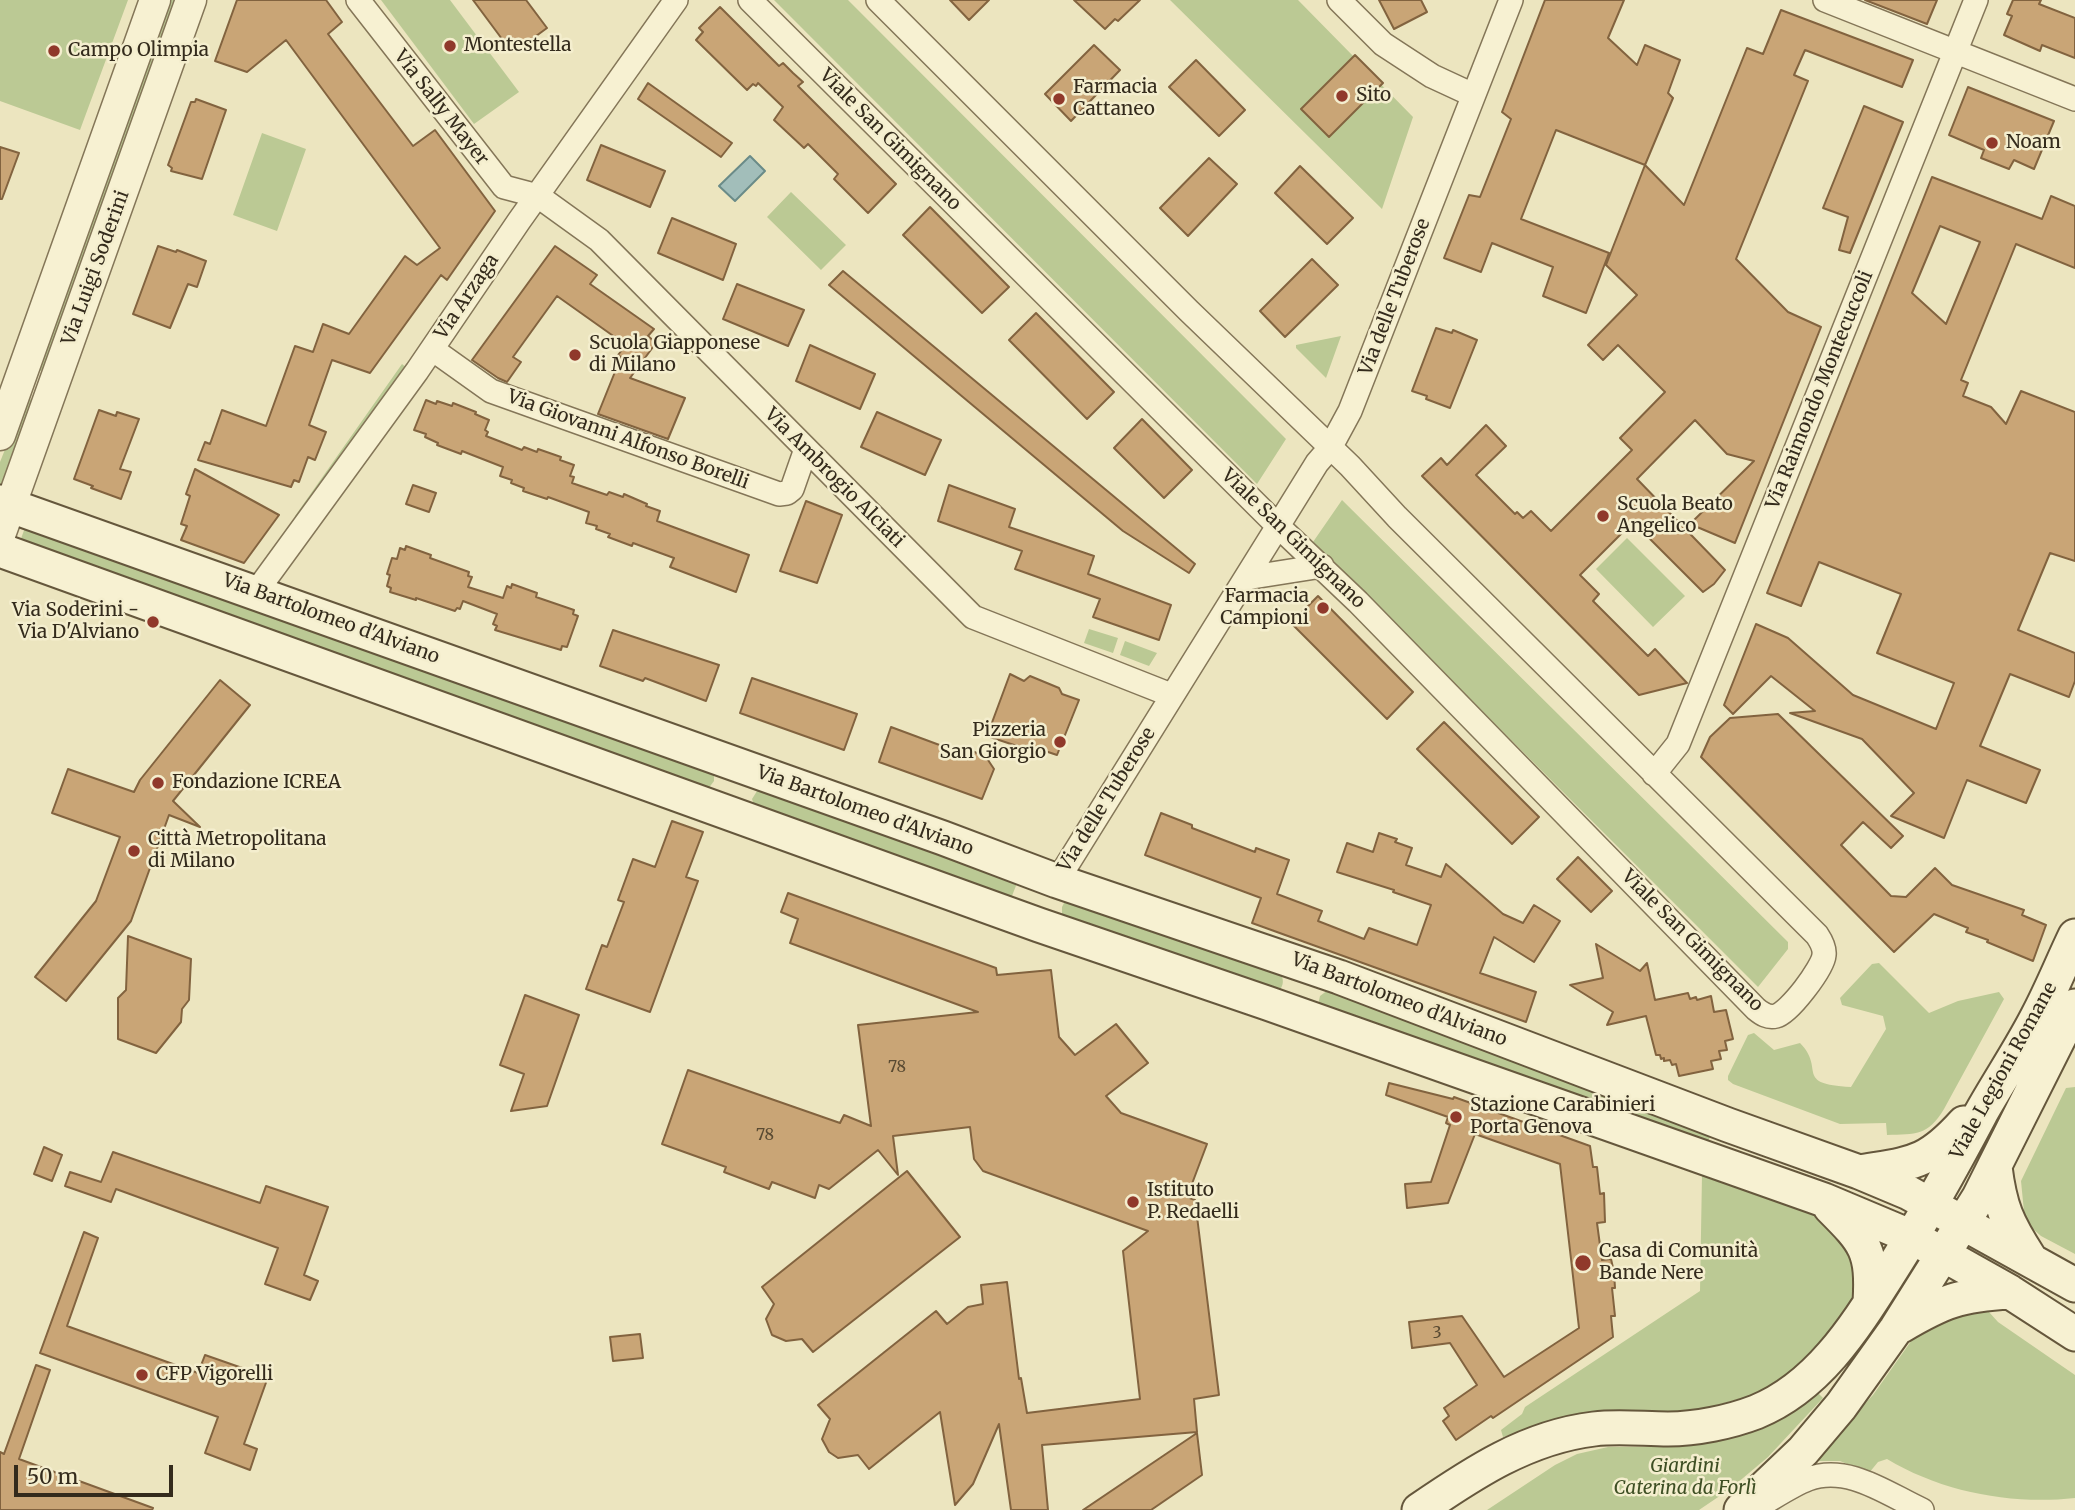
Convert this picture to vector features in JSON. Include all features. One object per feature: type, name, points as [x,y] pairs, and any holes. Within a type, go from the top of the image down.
[{"type":"main road","name":"Via Bartolomeo d'Alviano","points":[[3,515],[256,592],[1057,881],[1313,967],[1727,1125]]},
{"type":"main road","points":[[0,550],[1039,925],[1824,1200],[1912,1237],[1944,1254],[2075,1334]]},
{"type":"main road","points":[[727,811],[742,767]]},
{"type":"main road","points":[[1039,925],[1057,881]]},
{"type":"main road","name":"Viale Legioni Romane","points":[[1419,1510],[1478,1470],[1540,1441],[1596,1429],[1672,1429],[1698,1426],[1756,1412],[1781,1399],[1821,1367],[1839,1348],[1870,1303],[1931,1205],[1997,1084],[2037,1018],[2075,936]]},
{"type":"main road","points":[[1296,1013],[1313,967]]},
{"type":"main road","points":[[1741,1510],[1811,1442],[1862,1380],[1964,1222],[2072,1021]]},
{"type":"main road","points":[[1859,1172],[1917,1162],[1930,1156],[1949,1140],[1997,1084]]},
{"type":"main road","points":[[1716,1164],[1715,1148],[1727,1125],[1770,1139],[1859,1172],[1931,1205],[2075,1285]]},
{"type":"main road","points":[[1756,1177],[1773,1161],[1774,1151],[1770,1139]]},
{"type":"main road","points":[[1995,1167],[2002,1209],[2008,1225],[2030,1259]]},
{"type":"main road","points":[[1824,1200],[1853,1230],[1865,1247],[1872,1273],[1870,1303]]},
{"type":"main road","points":[[1896,1329],[1930,1309],[1956,1298],[2010,1292]]},
{"type":"street","name":"Via Luigi Soderini","points":[[0,435],[155,0]]},
{"type":"street","name":"Via Luigi Soderini","points":[[3,515],[191,0]]},
{"type":"street","name":"Via Sally Mayer","points":[[358,0],[504,187],[538,196]]},
{"type":"street","name":"Via Arzaga","points":[[256,592],[432,349],[676,0]]},
{"type":"street","name":"Viale San Gimignano","points":[[750,0],[1278,526],[1322,566],[1763,1014],[1773,1017],[1783,1013],[1822,962],[1825,953],[1817,934],[878,0]]},
{"type":"street","points":[[1339,0],[1385,45],[1432,76],[1473,95]]},
{"type":"street","name":"Via delle Tuberose","points":[[1057,881],[1317,463],[1330,448],[1354,402],[1511,0]]},
{"type":"street","points":[[1825,0],[2075,99]]},
{"type":"street","name":"Via Raimondo Montecuccoli","points":[[1654,774],[1678,744],[1976,0]]},
{"type":"street","name":"Via Ambrogio Alciati","points":[[538,196],[599,240],[973,617],[1171,695]]},
{"type":"street","name":"Via Giovanni Alfonso Borelli","points":[[432,349],[491,391],[781,494],[787,494],[792,489],[806,449]]},
{"type":"street","points":[[1246,578],[1322,566]]},
{"type":"street","points":[[1752,1510],[1808,1479],[1832,1474],[1846,1475],[1922,1510]]},
{"type":"green space","name":"Campo Olimpia","points":[[0,0],[128,0],[80,130],[0,101]]},
{"type":"green space","points":[[165,0],[176,0],[43,369],[37,372]]},
{"type":"green space","name":"Montestella","points":[[381,0],[450,0],[519,92],[474,124]]},
{"type":"green space","points":[[774,0],[848,0],[1286,439],[1257,484]]},
{"type":"green space","points":[[1170,0],[1298,0],[1413,117],[1382,209]]},
{"type":"green space","points":[[262,133],[306,149],[277,231],[233,215]]},
{"type":"green space","points":[[791,192],[846,245],[821,270],[767,217]]},
{"type":"green space","points":[[1341,336],[1326,378],[1296,348],[1296,345]]},
{"type":"green space","points":[[402,364],[408,369],[294,527],[295,516]]},
{"type":"green space","points":[[26,397],[32,400],[0,487],[0,462]]},
{"type":"green space","points":[[1342,500],[1788,942],[1788,949],[1758,987],[1313,542]]},
{"type":"green space","points":[[27,522],[714,772],[714,781],[708,789],[18,547]]},
{"type":"green space","points":[[1627,538],[1685,596],[1653,627],[1596,569]]},
{"type":"green space","points":[[1089,629],[1118,638],[1113,653],[1084,643]]},
{"type":"green space","points":[[1125,641],[1157,653],[1149,666],[1120,655]]},
{"type":"green space","points":[[759,788],[1019,878],[1010,901],[755,808],[752,799]]},
{"type":"green space","points":[[1065,901],[1280,973],[1282,987],[1279,991],[1062,916]]},
{"type":"green space","points":[[1879,963],[1929,1013],[1958,1001],[1999,992],[2004,999],[1944,1109],[1927,1129],[1887,1135],[1886,1123],[1840,1124],[1728,1080],[1748,1035],[1754,1033],[1774,1050],[1800,1043],[1811,1060],[1816,1079],[1822,1083],[1851,1087],[1886,1029],[1883,1016],[1842,1005],[1840,998],[1872,964]]},
{"type":"green space","points":[[1328,990],[1713,1129],[1706,1147],[1318,1005],[1320,996]]},
{"type":"green space","points":[[2075,1087],[2075,1254],[2041,1236],[2025,1222],[2021,1181],[2066,1088]]},
{"type":"green space","points":[[1702,1175],[1836,1222],[1853,1235],[1857,1294],[1824,1343],[1790,1374],[1746,1397],[1695,1411],[1611,1410],[1572,1415],[1503,1437],[1501,1430],[1522,1414],[1525,1407],[1700,1291]]},
{"type":"green space","points":[[1982,1309],[2075,1375],[2075,1498],[2026,1499],[1978,1494],[1931,1480],[1887,1459],[1878,1462],[1869,1473],[1840,1461],[1813,1459],[1873,1395],[1931,1313]]},
{"type":"green space","name":"Giardini Caterina da Forlì","points":[[1815,1390],[1823,1398],[1768,1457],[1730,1489],[1699,1510],[1487,1510],[1555,1465],[1577,1454],[1608,1447],[1703,1443]]},
{"type":"water","points":[[750,156],[765,171],[735,201],[719,186]]},
{"type":"building","points":[[237,0],[326,0],[342,22],[328,34],[413,146],[435,130],[495,211],[447,280],[441,275],[370,373],[332,360],[309,425],[326,432],[315,460],[308,457],[299,482],[294,480],[291,487],[198,460],[205,442],[210,444],[222,410],[266,426],[295,346],[313,352],[323,324],[349,334],[405,256],[417,265],[440,248],[286,40],[247,72],[215,61]]},
{"type":"building","points":[[473,0],[526,0],[547,28],[517,50],[509,39],[502,39]]},
{"type":"building","points":[[950,0],[989,0],[969,20]]},
{"type":"building","points":[[1074,0],[1140,0],[1118,21],[1115,19],[1105,29]]},
{"type":"building","points":[[1379,0],[1421,0],[1427,12],[1394,29]]},
{"type":"building","points":[[1545,0],[1624,0],[1608,38],[1637,65],[1645,45],[1680,60],[1668,93],[1673,98],[1645,165],[1556,130],[1521,219],[1609,253],[1586,313],[1543,296],[1553,267],[1492,243],[1481,272],[1444,258],[1469,195],[1480,197],[1511,119],[1502,112]]},
{"type":"building","points":[[1865,0],[1937,0],[1927,24]]},
{"type":"building","points":[[2013,0],[2041,0],[2039,4],[2075,18],[2075,58],[2042,45],[2040,51],[2004,35],[2012,16],[2007,14]]},
{"type":"building","points":[[720,7],[779,66],[783,63],[803,82],[798,86],[896,184],[868,213],[834,179],[838,174],[808,144],[804,148],[774,120],[783,107],[758,83],[747,90],[696,40],[703,32],[699,28]]},
{"type":"building","points":[[1781,10],[1913,60],[1902,87],[1805,50],[1794,75],[1808,81],[1736,259],[1788,312],[1821,327],[1735,543],[1690,524],[1754,461],[1727,454],[1695,420],[1637,479],[1725,570],[1714,584],[1703,592],[1633,522],[1580,575],[1599,594],[1593,601],[1648,656],[1655,649],[1687,683],[1639,695],[1422,476],[1441,458],[1447,465],[1486,425],[1506,446],[1476,475],[1515,514],[1517,512],[1523,518],[1531,511],[1551,531],[1632,450],[1620,438],[1665,392],[1618,345],[1603,360],[1588,345],[1637,295],[1606,265],[1645,165],[1684,205],[1747,48],[1763,54]]},
{"type":"building","points":[[1094,45],[1120,70],[1071,121],[1045,94]]},
{"type":"building","name":"Sito","points":[[1355,55],[1383,83],[1329,137],[1301,109]]},
{"type":"building","points":[[1196,60],[1245,110],[1219,136],[1169,87]]},
{"type":"building","points":[[648,83],[732,143],[721,157],[638,99]]},
{"type":"building","points":[[1968,87],[2054,121],[2034,169],[2014,160],[2009,169],[1981,158],[1984,150],[1949,135]]},
{"type":"building","points":[[196,99],[226,110],[202,179],[171,171],[172,168],[168,165],[191,102]]},
{"type":"building","points":[[1864,106],[1903,122],[1850,253],[1839,250],[1848,217],[1823,208]]},
{"type":"building","points":[[601,145],[665,171],[650,207],[587,180]]},
{"type":"building","points":[[0,147],[19,153],[2,199],[0,199]]},
{"type":"building","points":[[1209,158],[1237,184],[1188,236],[1160,208]]},
{"type":"building","points":[[1300,166],[1353,218],[1327,244],[1275,193]]},
{"type":"building","points":[[1932,177],[2042,219],[2051,196],[2075,206],[2075,268],[2016,244],[1961,380],[1968,383],[1963,396],[1991,407],[2006,424],[2021,391],[2075,412],[2075,561],[2050,553],[2018,630],[2075,653],[2075,681],[2069,697],[2010,674],[1980,746],[2040,770],[2026,803],[1967,780],[1944,838],[1891,816],[1914,793],[1862,739],[1790,713],[1815,711],[1771,676],[1733,714],[1724,705],[1756,624],[1788,638],[1853,695],[1936,729],[1954,683],[1877,653],[1901,594],[1819,562],[1801,606],[1767,593]],"holes":[[[1940,226],[1980,242],[1946,324],[1912,293]]]},
{"type":"building","points":[[930,207],[1009,287],[982,313],[903,235]]},
{"type":"building","points":[[672,218],[736,244],[723,280],[658,253]]},
{"type":"building","points":[[158,246],[206,261],[197,287],[188,284],[170,328],[133,314]]},
{"type":"building","points":[[555,246],[597,275],[590,284],[654,329],[648,336],[656,343],[630,378],[685,398],[668,439],[598,414],[621,357],[618,355],[626,345],[557,296],[513,357],[521,362],[507,382],[472,360]]},
{"type":"building","points":[[1312,259],[1338,285],[1285,337],[1260,311]]},
{"type":"building","points":[[843,271],[1195,564],[1189,573],[1123,531],[829,285]]},
{"type":"building","points":[[737,284],[804,310],[788,346],[723,319]]},
{"type":"building","points":[[1036,313],[1114,392],[1087,419],[1009,340]]},
{"type":"building","points":[[1436,328],[1452,333],[1453,330],[1477,340],[1450,408],[1412,391]]},
{"type":"building","points":[[810,345],[875,374],[860,409],[796,381]]},
{"type":"building","points":[[426,400],[452,406],[453,403],[476,412],[475,414],[489,420],[486,436],[522,450],[524,447],[537,452],[538,449],[561,457],[560,460],[574,465],[570,476],[574,477],[572,483],[607,495],[609,492],[623,497],[624,494],[660,511],[657,521],[749,555],[736,592],[670,567],[674,558],[608,537],[610,534],[586,523],[589,512],[523,491],[524,488],[511,483],[512,480],[500,476],[503,467],[462,451],[461,454],[437,445],[438,443],[425,437],[426,434],[414,430]]},
{"type":"building","points":[[99,410],[116,416],[117,412],[139,419],[120,469],[131,472],[121,499],[74,479]]},
{"type":"building","points":[[877,412],[941,440],[925,475],[861,447]]},
{"type":"building","points":[[1142,419],[1192,470],[1164,498],[1114,448]]},
{"type":"building","points":[[195,469],[279,515],[244,563],[181,540],[187,526],[181,524],[190,496],[186,494]]},
{"type":"building","points":[[413,485],[436,493],[429,512],[406,504]]},
{"type":"building","points":[[949,485],[1015,509],[1009,527],[1094,556],[1088,574],[1171,605],[1159,640],[1093,617],[1100,599],[1015,569],[1022,551],[938,521]]},
{"type":"building","points":[[806,501],[842,515],[817,583],[780,571]]},
{"type":"building","points":[[406,546],[469,572],[468,576],[472,577],[468,587],[503,598],[507,586],[511,588],[512,584],[537,593],[536,597],[574,610],[573,614],[578,616],[567,647],[562,646],[561,650],[495,630],[497,626],[493,624],[497,614],[463,601],[460,609],[455,611],[390,592],[391,588],[387,586],[390,575],[387,574],[392,558],[397,559],[400,548],[405,550]]},
{"type":"building","points":[[1318,596],[1413,692],[1387,719],[1291,623]]},
{"type":"building","points":[[613,630],[719,665],[706,701],[645,678],[643,681],[600,666]]},
{"type":"building","points":[[1010,674],[1024,681],[1030,676],[1079,700],[1057,755],[1042,750],[1035,752],[987,736]]},
{"type":"building","points":[[752,678],[857,714],[844,750],[740,713]]},
{"type":"building","points":[[220,680],[250,705],[173,801],[200,827],[169,815],[131,921],[66,1001],[35,977],[96,901],[120,837],[52,813],[68,769],[134,792],[140,780]]},
{"type":"building","points":[[1778,714],[1903,836],[1891,848],[1863,822],[1841,845],[1891,896],[1906,897],[1935,868],[1952,885],[2024,910],[2022,915],[2046,925],[2033,961],[1987,942],[1988,940],[1966,932],[1968,928],[1934,914],[1894,952],[1701,757],[1710,737],[1730,718]]},
{"type":"building","points":[[1444,722],[1539,817],[1512,844],[1417,749]]},
{"type":"building","points":[[891,727],[961,753],[963,747],[986,757],[994,769],[982,799],[879,762]]},
{"type":"building","points":[[1161,813],[1255,852],[1256,848],[1289,860],[1277,894],[1322,911],[1318,921],[1364,939],[1369,928],[1417,945],[1431,905],[1337,872],[1347,843],[1373,852],[1379,833],[1412,848],[1406,865],[1441,877],[1446,864],[1503,914],[1523,923],[1534,905],[1560,921],[1534,962],[1494,937],[1480,973],[1536,992],[1526,1022],[1252,923],[1261,898],[1145,855]]},
{"type":"building","points":[[672,821],[703,832],[686,877],[698,881],[650,1012],[586,989],[602,945],[607,947],[624,902],[618,900],[633,859],[655,867]]},
{"type":"building","points":[[1578,857],[1612,891],[1591,912],[1557,879]]},
{"type":"building","points":[[788,893],[996,968],[997,975],[1051,970],[1059,1037],[1075,1055],[1116,1024],[1148,1063],[1106,1096],[1121,1113],[1207,1144],[1187,1197],[1195,1200],[1219,1395],[1194,1399],[1197,1432],[1042,1445],[1048,1510],[1011,1510],[999,1424],[973,1484],[955,1505],[940,1412],[869,1469],[858,1455],[838,1458],[829,1452],[822,1439],[830,1419],[818,1405],[936,1311],[947,1324],[968,1307],[983,1304],[981,1285],[1007,1282],[1019,1379],[1021,1378],[1027,1413],[1140,1399],[1123,1251],[1148,1231],[983,1171],[974,1159],[970,1127],[893,1136],[898,1175],[878,1150],[829,1189],[819,1185],[815,1198],[772,1182],[769,1189],[724,1172],[726,1167],[662,1144],[688,1070],[840,1123],[844,1115],[871,1126],[858,1025],[978,1012],[790,943],[798,919],[781,912]]},
{"type":"building","points":[[128,936],[191,959],[189,1000],[182,1009],[181,1022],[156,1053],[118,1039],[118,998],[126,990]]},
{"type":"building","points":[[1596,944],[1640,971],[1647,963],[1655,1000],[1688,993],[1690,999],[1696,997],[1697,1000],[1711,996],[1714,1012],[1726,1010],[1733,1039],[1725,1041],[1727,1050],[1719,1051],[1721,1059],[1711,1061],[1713,1069],[1679,1076],[1676,1064],[1672,1065],[1670,1060],[1664,1061],[1660,1055],[1656,1055],[1646,1016],[1607,1025],[1613,1012],[1570,985],[1603,978]]},
{"type":"building","points":[[525,995],[579,1015],[547,1106],[511,1111],[524,1074],[500,1065]]},
{"type":"building","points":[[1389,1083],[1453,1099],[1454,1097],[1590,1146],[1593,1167],[1597,1167],[1600,1194],[1604,1193],[1605,1222],[1597,1223],[1602,1260],[1611,1259],[1614,1272],[1615,1288],[1612,1288],[1615,1316],[1611,1316],[1613,1337],[1456,1440],[1443,1421],[1449,1416],[1444,1408],[1477,1385],[1450,1343],[1412,1348],[1409,1322],[1462,1316],[1504,1377],[1579,1328],[1560,1164],[1475,1134],[1448,1203],[1407,1208],[1405,1184],[1431,1182],[1450,1125],[1446,1123],[1448,1117],[1386,1095]]},
{"type":"building","points":[[44,1147],[62,1155],[52,1181],[34,1174]]},
{"type":"building","points":[[113,1152],[260,1203],[266,1186],[328,1207],[304,1275],[318,1281],[310,1300],[265,1284],[278,1248],[116,1189],[111,1202],[65,1186],[70,1172],[101,1182]]},
{"type":"building","points":[[907,1171],[960,1237],[813,1352],[802,1339],[786,1341],[772,1335],[766,1319],[774,1304],[762,1287]]},
{"type":"building","points":[[84,1232],[98,1238],[67,1326],[198,1373],[205,1355],[268,1377],[244,1444],[257,1449],[250,1470],[205,1453],[218,1417],[40,1353]]},
{"type":"building","points":[[640,1334],[643,1358],[613,1361],[610,1337]]},
{"type":"building","points":[[36,1365],[50,1370],[19,1459],[153,1508],[152,1510],[0,1510],[0,1452],[4,1454]]},
{"type":"building","points":[[1197,1433],[1202,1475],[1151,1510],[1083,1510]]},
{"type":"place","name":"Montestella","points":[[450,46]]},
{"type":"place","name":"Campo Olimpia","points":[[54,51]]},
{"type":"place","name":"Sito","points":[[1342,96]]},
{"type":"place","name":"Farmacia Cattaneo","points":[[1059,99]]},
{"type":"place","name":"Noam","points":[[1992,143]]},
{"type":"place","name":"Scuola Giapponese di Milano","points":[[575,355]]},
{"type":"place","name":"Scuola Beato Angelico","points":[[1603,516]]},
{"type":"place","name":"Farmacia Campioni","points":[[1323,608]]},
{"type":"place","name":"Via Soderini - Via D'Alviano","points":[[153,622]]},
{"type":"place","name":"Pizzeria San Giorgio","points":[[1060,742]]},
{"type":"place","name":"Fondazione ICREA","points":[[158,783]]},
{"type":"place","name":"Città Metropolitana di Milano","points":[[134,851]]},
{"type":"place","name":"Stazione Carabinieri Porta Genova","points":[[1456,1117]]},
{"type":"place","name":"Istituto P. Redaelli","points":[[1133,1202]]},
{"type":"place","name":"Casa di Comunità Bande Nere","points":[[1583,1263]]},
{"type":"place","name":"CFP Vigorelli","points":[[142,1375]]}]
